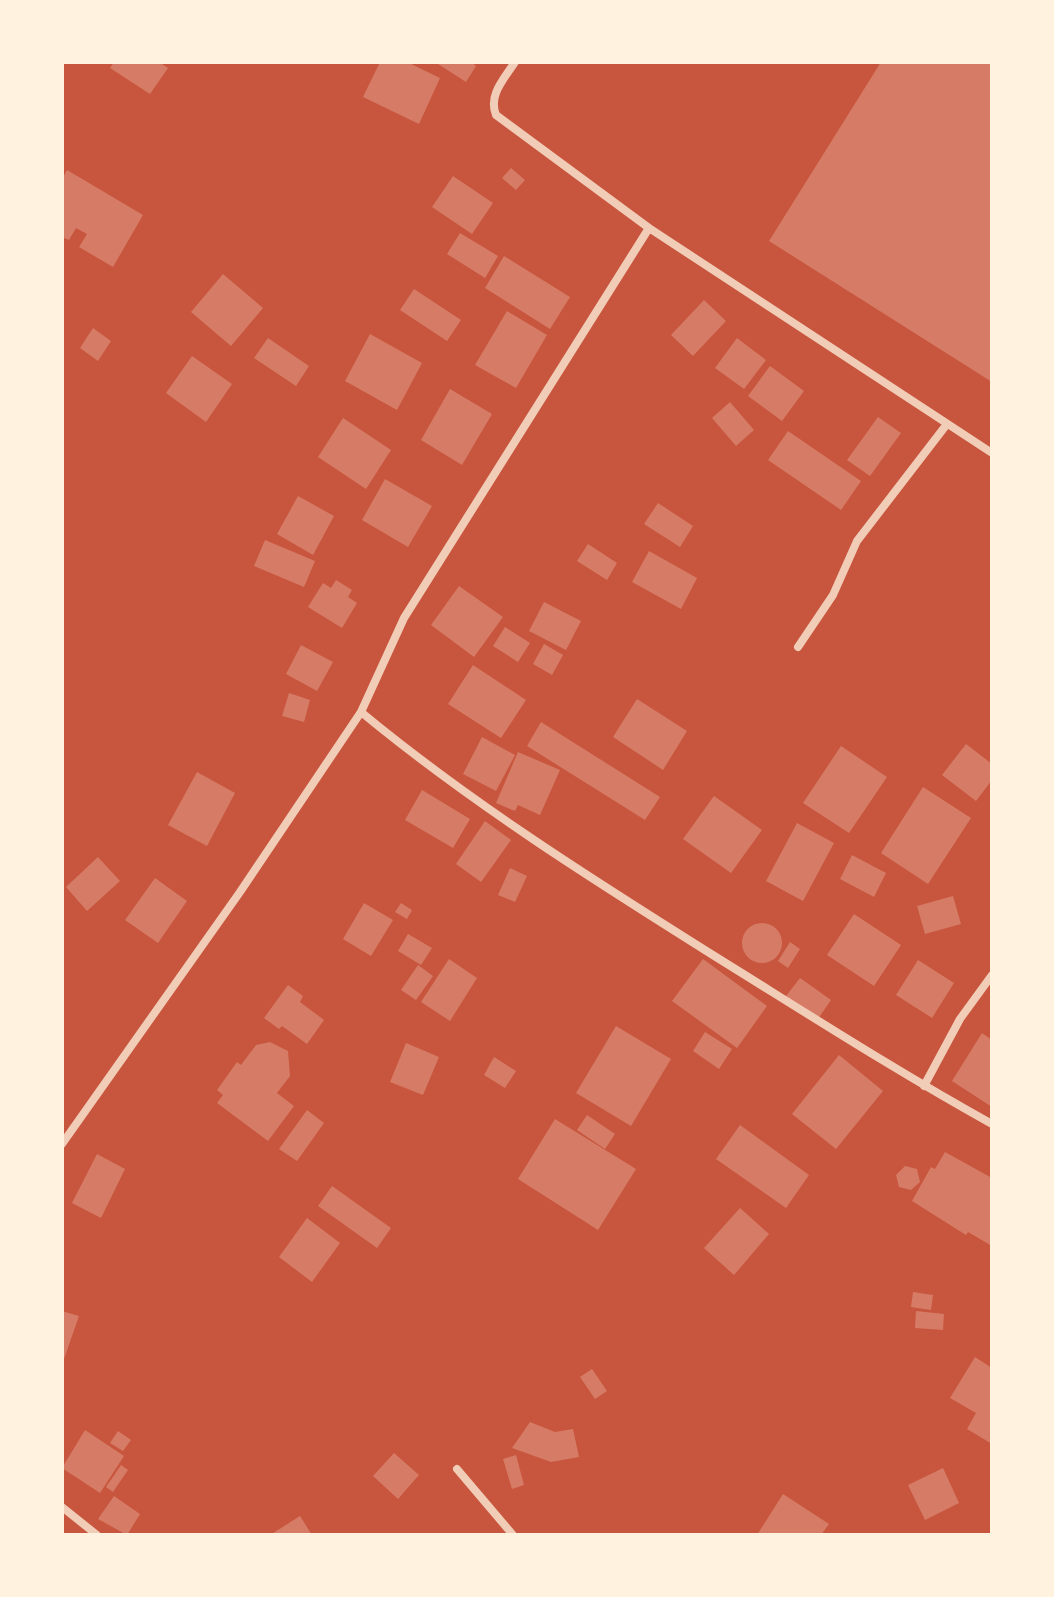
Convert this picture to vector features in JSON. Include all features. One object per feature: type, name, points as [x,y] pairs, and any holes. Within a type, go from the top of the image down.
[{"type":"street","points":[[515,62],[492,104],[496,115],[649,228],[992,453]]},
{"type":"street","points":[[62,1144],[240,892],[361,712],[404,618],[649,228]]},
{"type":"street","points":[[798,647],[833,595],[857,541],[947,424]]},
{"type":"street","points":[[361,712],[457,785],[629,902],[924,1086],[992,1124]]},
{"type":"street","points":[[924,1086],[960,1019],[992,975]]},
{"type":"street","points":[[457,1469],[513,1535]]},
{"type":"street","points":[[62,1507],[97,1535]]},
{"type":"building","points":[[114,62],[159,62],[168,68],[150,94],[110,68]]},
{"type":"building","points":[[380,62],[407,62],[440,78],[419,124],[363,97]]},
{"type":"building","points":[[435,62],[471,62],[476,66],[466,82]]},
{"type":"building","points":[[881,62],[992,62],[992,382],[769,241]]},
{"type":"building","points":[[511,168],[525,180],[516,190],[502,178]]},
{"type":"building","points":[[67,170],[143,215],[113,267],[79,247],[87,234],[76,228],[69,240],[62,237],[62,179]]},
{"type":"building","points":[[453,176],[493,203],[472,234],[432,207]]},
{"type":"building","points":[[460,233],[498,256],[485,278],[447,254]]},
{"type":"building","points":[[504,256],[570,297],[550,329],[485,288]]},
{"type":"building","points":[[223,274],[263,308],[231,346],[191,312]]},
{"type":"building","points":[[414,289],[461,320],[447,341],[400,310]]},
{"type":"building","points":[[704,300],[726,321],[693,356],[671,335]]},
{"type":"building","points":[[507,311],[547,335],[516,388],[475,365]]},
{"type":"building","points":[[93,328],[111,341],[98,361],[80,348]]},
{"type":"building","points":[[370,334],[422,363],[397,410],[345,381]]},
{"type":"building","points":[[268,338],[309,366],[296,386],[254,358]]},
{"type":"building","points":[[737,338],[766,360],[744,389],[715,368]]},
{"type":"building","points":[[192,356],[232,384],[206,422],[166,393]]},
{"type":"building","points":[[770,366],[804,391],[782,421],[748,396]]},
{"type":"building","points":[[450,389],[492,414],[462,465],[421,440]]},
{"type":"building","points":[[730,402],[754,430],[736,446],[712,418]]},
{"type":"building","points":[[878,417],[901,433],[870,476],[847,460]]},
{"type":"building","points":[[343,418],[391,450],[366,489],[318,457]]},
{"type":"building","points":[[788,431],[861,481],[841,510],[768,460]]},
{"type":"building","points":[[385,479],[432,506],[408,547],[362,520]]},
{"type":"building","points":[[298,496],[334,516],[313,555],[277,534]]},
{"type":"building","points":[[658,503],[693,526],[680,547],[644,524]]},
{"type":"building","points":[[265,540],[315,561],[304,587],[254,566]]},
{"type":"building","points":[[588,544],[617,563],[607,580],[577,561]]},
{"type":"building","points":[[649,551],[697,578],[681,609],[632,582]]},
{"type":"building","points":[[336,580],[352,590],[348,597],[357,603],[342,628],[308,607],[323,583],[331,588]]},
{"type":"building","points":[[459,586],[503,617],[474,657],[431,625]]},
{"type":"building","points":[[544,602],[581,621],[566,650],[529,631]]},
{"type":"building","points":[[505,627],[530,643],[518,662],[493,646]]},
{"type":"building","points":[[544,644],[563,655],[552,675],[533,664]]},
{"type":"building","points":[[301,645],[333,662],[317,691],[286,674]]},
{"type":"building","points":[[473,665],[526,700],[501,738],[448,704]]},
{"type":"building","points":[[289,693],[310,700],[304,722],[282,716]]},
{"type":"building","points":[[637,699],[687,731],[663,770],[613,737]]},
{"type":"building","points":[[541,722],[660,797],[645,820],[527,746]]},
{"type":"building","points":[[482,737],[515,755],[496,791],[463,774]]},
{"type":"building","points":[[966,744],[992,764],[992,780],[976,801],[942,775]]},
{"type":"building","points":[[841,746],[887,777],[849,833],[803,803]]},
{"type":"building","points":[[518,752],[560,770],[540,815],[518,805],[515,811],[496,803]]},
{"type":"building","points":[[197,772],[235,793],[207,846],[168,825]]},
{"type":"building","points":[[923,787],[971,818],[928,884],[881,853]]},
{"type":"building","points":[[422,790],[470,819],[453,848],[405,820]]},
{"type":"building","points":[[714,796],[762,830],[731,873],[683,839]]},
{"type":"building","points":[[485,821],[511,840],[481,882],[456,864]]},
{"type":"building","points":[[797,823],[834,843],[803,901],[766,881]]},
{"type":"building","points":[[852,855],[886,873],[874,897],[840,879]]},
{"type":"building","points":[[98,857],[120,881],[87,911],[66,887]]},
{"type":"building","points":[[510,868],[527,876],[515,902],[498,895]]},
{"type":"building","points":[[155,878],[187,901],[158,943],[125,920]]},
{"type":"building","points":[[953,896],[961,924],[925,934],[917,906]]},
{"type":"building","points":[[364,903],[393,920],[371,956],[343,939]]},
{"type":"building","points":[[401,903],[412,910],[407,919],[395,912]]},
{"type":"building","points":[[854,914],[901,945],[874,986],[827,955]]},
{"type":"building","points":[[762,923],[776,929],[782,943],[776,957],[762,963],[748,957],[742,943],[748,929]]},
{"type":"building","points":[[408,934],[432,948],[421,965],[398,951]]},
{"type":"building","points":[[790,942],[800,949],[788,968],[778,961]]},
{"type":"building","points":[[449,959],[477,978],[450,1021],[421,1002]]},
{"type":"building","points":[[703,959],[767,1006],[737,1048],[672,1001]]},
{"type":"building","points":[[918,960],[954,983],[932,1018],[896,995]]},
{"type":"building","points":[[418,965],[433,976],[416,1000],[401,990]]},
{"type":"building","points":[[800,978],[831,1000],[818,1019],[786,996]]},
{"type":"building","points":[[288,985],[303,996],[300,1002],[324,1020],[307,1044],[282,1026],[279,1029],[264,1018]]},
{"type":"building","points":[[616,1026],[671,1059],[631,1126],[576,1093]]},
{"type":"building","points":[[705,1032],[732,1049],[719,1069],[693,1051]]},
{"type":"building","points":[[982,1033],[992,1040],[992,1107],[952,1081]]},
{"type":"building","points":[[270,1042],[288,1051],[290,1076],[277,1093],[294,1106],[268,1141],[217,1103],[223,1095],[217,1090],[237,1062],[241,1065],[256,1045]]},
{"type":"building","points":[[406,1043],[439,1057],[423,1095],[390,1082]]},
{"type":"building","points":[[839,1055],[883,1091],[836,1149],[792,1114]]},
{"type":"building","points":[[494,1057],[516,1071],[505,1088],[484,1075]]},
{"type":"building","points":[[307,1110],[324,1123],[297,1161],[279,1149]]},
{"type":"building","points":[[587,1115],[615,1134],[605,1149],[577,1130]]},
{"type":"building","points":[[555,1119],[636,1169],[598,1230],[518,1179]]},
{"type":"building","points":[[740,1125],[809,1175],[786,1208],[716,1159]]},
{"type":"building","points":[[945,1152],[992,1178],[992,1246],[968,1232],[966,1235],[912,1201],[931,1167],[935,1169]]},
{"type":"building","points":[[97,1154],[125,1169],[101,1218],[72,1203]]},
{"type":"building","points":[[905,1166],[917,1169],[920,1182],[911,1190],[899,1187],[896,1175]]},
{"type":"building","points":[[332,1186],[391,1228],[377,1248],[318,1206]]},
{"type":"building","points":[[740,1208],[769,1234],[734,1275],[704,1248]]},
{"type":"building","points":[[307,1218],[340,1243],[312,1282],[279,1257]]},
{"type":"building","points":[[913,1292],[933,1295],[931,1310],[911,1307]]},
{"type":"building","points":[[62,1311],[79,1316],[64,1359],[62,1358]]},
{"type":"building","points":[[916,1311],[944,1314],[943,1330],[915,1328]]},
{"type":"building","points":[[975,1357],[992,1368],[992,1444],[967,1429],[976,1413],[950,1398]]},
{"type":"building","points":[[592,1369],[607,1391],[595,1399],[580,1377]]},
{"type":"building","points":[[530,1422],[555,1432],[573,1429],[579,1457],[551,1462],[512,1448]]},
{"type":"building","points":[[85,1430],[124,1456],[100,1493],[62,1468]]},
{"type":"building","points":[[118,1431],[131,1440],[123,1451],[110,1443]]},
{"type":"building","points":[[394,1453],[419,1475],[398,1499],[373,1476]]},
{"type":"building","points":[[516,1455],[524,1485],[512,1489],[503,1459]]},
{"type":"building","points":[[121,1465],[128,1470],[113,1492],[106,1487]]},
{"type":"building","points":[[943,1468],[959,1503],[925,1520],[908,1485]]},
{"type":"building","points":[[783,1494],[829,1524],[821,1535],[757,1535]]},
{"type":"building","points":[[114,1496],[140,1514],[127,1535],[98,1519]]},
{"type":"building","points":[[300,1516],[312,1535],[270,1535]]}]
